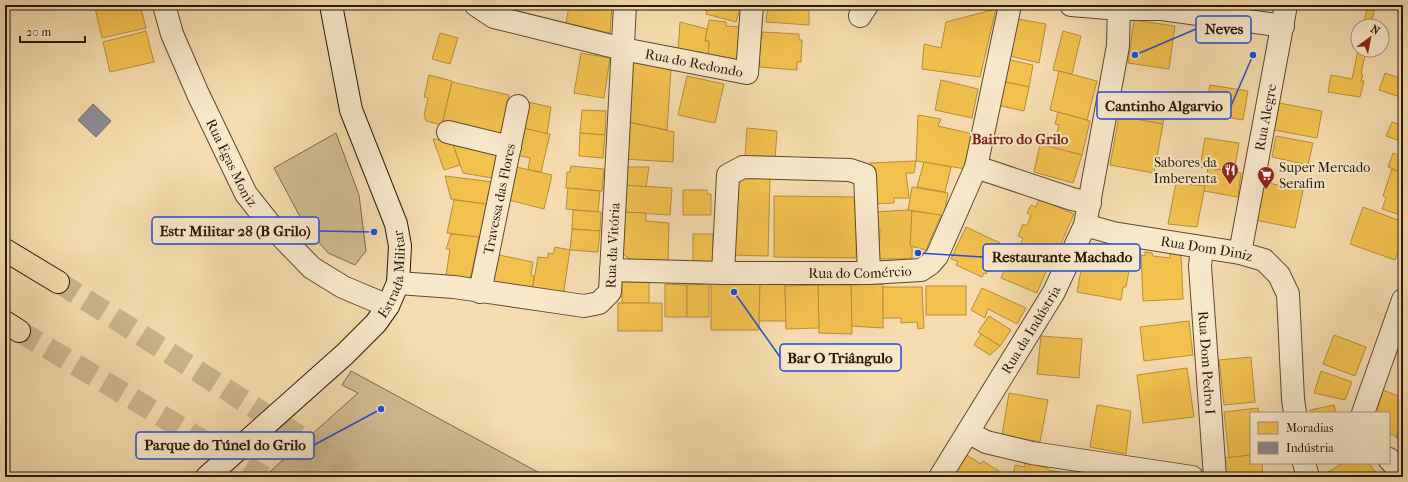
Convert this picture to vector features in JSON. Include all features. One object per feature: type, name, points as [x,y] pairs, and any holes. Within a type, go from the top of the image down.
[{"type":"highway","points":[[5,250],[58,282]]},
{"type":"street","name":"Rua Egas Moniz","points":[[164,5],[172,34],[198,94],[246,194],[273,228],[312,268],[343,287],[388,306]]},
{"type":"street","name":"Estrada Militar","points":[[207,477],[346,354],[376,324],[388,306],[398,283],[400,246],[396,224],[351,110],[331,5]]},
{"type":"street","points":[[476,5],[494,17],[623,49]]},
{"type":"street","name":"Rua da Vitória","points":[[398,283],[454,287],[584,306],[598,303],[610,292],[625,5]]},
{"type":"street","name":"Rua do Redondo","points":[[623,49],[747,73],[752,5]]},
{"type":"street","name":"Rua do Comércio","points":[[611,270],[723,273],[869,273],[921,270],[930,264],[937,256],[976,167],[1010,5]]},
{"type":"street","points":[[1071,5],[1163,7],[1285,15]]},
{"type":"street","name":"Rua da Indústria","points":[[940,477],[1054,292],[1085,225],[1118,46],[1120,7]]},
{"type":"street","name":"Rua Alegre","points":[[1240,253],[1285,15]]},
{"type":"street","name":"Travessa das Flores","points":[[480,292],[518,106]]},
{"type":"street","points":[[448,132],[510,146]]},
{"type":"street","points":[[723,273],[728,175],[743,167],[850,170],[866,175],[869,273]]},
{"type":"street","points":[[976,167],[1072,199],[1090,203]]},
{"type":"street","name":"Rua Dom Diniz","points":[[1085,225],[1113,232],[1202,248],[1240,253],[1264,260],[1278,275],[1288,294],[1295,412]]},
{"type":"street","name":"Rua Dom Pedro I","points":[[1202,248],[1200,266],[1214,477]]},
{"type":"street","points":[[1363,412],[1403,300]]},
{"type":"street","points":[[968,432],[986,442],[1032,454],[1192,477]]},
{"type":"street","points":[[1390,460],[1403,474]]},
{"type":"street","points":[[1304,464],[1308,477]]},
{"type":"shaded area","points":[[336,133],[359,195],[366,251],[355,265],[328,253],[305,226],[274,168]]},
{"type":"shaded area","points":[[351,371],[547,477],[264,477],[358,393],[342,385]]},
{"type":"building: Moradias","points":[[107,5],[140,5],[146,28],[102,38],[95,8]]},
{"type":"building: Moradias","points":[[569,5],[612,5],[610,33],[566,23]]},
{"type":"building: Moradias","points":[[702,5],[741,5],[736,22],[706,14],[707,11],[701,9]]},
{"type":"building: Moradias","points":[[768,5],[809,5],[809,25],[766,22]]},
{"type":"building: Moradias","points":[[1368,5],[1375,5],[1373,18],[1365,18]]},
{"type":"building: Moradias","points":[[996,9],[980,77],[922,69],[924,44],[941,48],[946,22]]},
{"type":"building: Moradias","points":[[1018,19],[1046,24],[1039,63],[1010,56]]},
{"type":"building: Moradias","points":[[709,20],[726,22],[726,26],[741,27],[738,63],[708,56],[709,41],[705,41]]},
{"type":"building: Moradias","points":[[1134,20],[1175,26],[1169,69],[1128,63]]},
{"type":"building: Moradias","points":[[680,22],[707,29],[705,41],[709,41],[708,56],[678,51]]},
{"type":"building: Moradias","points":[[146,31],[154,62],[110,72],[103,42]]},
{"type":"building: Moradias","points":[[1063,31],[1081,36],[1072,74],[1053,70]]},
{"type":"building: Moradias","points":[[762,32],[799,34],[799,40],[802,40],[801,62],[797,62],[797,70],[759,67],[760,61],[756,61],[757,37],[762,38]]},
{"type":"building: Moradias","points":[[440,33],[458,38],[450,64],[432,59]]},
{"type":"building: Moradias","points":[[581,53],[610,58],[604,98],[574,93]]},
{"type":"building: Moradias","points":[[1356,58],[1364,58],[1361,74],[1363,75],[1361,81],[1364,81],[1360,97],[1328,92],[1331,75],[1352,79]]},
{"type":"building: Moradias","points":[[633,59],[671,70],[667,130],[628,122]]},
{"type":"building: Moradias","points":[[1010,60],[1033,65],[1029,87],[1005,82]]},
{"type":"building: Moradias","points":[[1059,71],[1097,81],[1087,120],[1050,110]]},
{"type":"building: Moradias","points":[[1385,73],[1403,79],[1403,98],[1379,90]]},
{"type":"building: Moradias","points":[[429,75],[452,81],[442,125],[426,121],[424,115],[428,98],[424,97]]},
{"type":"building: Moradias","points":[[687,76],[724,84],[715,123],[678,115]]},
{"type":"building: Moradias","points":[[941,80],[978,89],[972,118],[935,110]]},
{"type":"building: Moradias","points":[[1001,81],[1029,87],[1024,111],[997,105]]},
{"type":"building: Moradias","points":[[452,82],[509,95],[500,137],[442,124]]},
{"type":"building: Moradias","points":[[1210,85],[1248,91],[1243,120],[1209,114],[1212,97],[1208,96]]},
{"type":"building: Moradias","points":[[1122,94],[1167,102],[1163,124],[1118,116]]},
{"type":"building: Moradias","points":[[528,102],[551,107],[547,134],[523,128]]},
{"type":"building: Moradias","points":[[1279,103],[1322,111],[1317,138],[1274,130]]},
{"type":"building: Moradias","points":[[582,110],[606,111],[605,135],[580,133]]},
{"type":"building: Moradias","points":[[1058,112],[1090,121],[1082,155],[1053,148],[1059,125],[1055,124]]},
{"type":"building: Moradias","points":[[918,115],[941,119],[938,126],[973,134],[966,169],[916,161]]},
{"type":"building: Moradias","points":[[1119,116],[1163,124],[1154,173],[1110,165]]},
{"type":"building: Moradias","points":[[628,122],[674,132],[673,162],[624,159]]},
{"type":"building: Moradias","points":[[1392,122],[1403,126],[1403,142],[1386,136]]},
{"type":"building: Moradias","points":[[523,128],[550,134],[541,172],[528,170],[530,158],[517,155]]},
{"type":"building: Moradias","points":[[747,128],[777,131],[775,160],[745,157]]},
{"type":"building: Moradias","points":[[580,133],[605,135],[603,158],[579,156]]},
{"type":"building: Moradias","points":[[1276,136],[1313,143],[1308,165],[1272,157]]},
{"type":"building: Moradias","points":[[1205,138],[1239,143],[1234,172],[1200,167]]},
{"type":"building: Moradias","points":[[433,139],[452,141],[460,165],[444,170]]},
{"type":"building: Moradias","points":[[452,141],[497,152],[492,178],[463,173]]},
{"type":"building: Moradias","points":[[1040,144],[1082,155],[1073,183],[1034,172]]},
{"type":"building: Moradias","points":[[1393,153],[1403,157],[1403,173],[1388,167]]},
{"type":"building: Moradias","points":[[916,161],[914,173],[906,173],[909,198],[894,198],[894,203],[872,204],[870,163]]},
{"type":"building: Moradias","points":[[924,162],[951,167],[945,192],[917,187]]},
{"type":"building: Moradias","points":[[512,166],[552,175],[544,209],[505,199]]},
{"type":"building: Moradias","points":[[571,166],[604,169],[602,191],[566,188],[567,172],[570,172]]},
{"type":"building: Moradias","points":[[626,167],[649,167],[646,187],[623,185]]},
{"type":"building: Moradias","points":[[1208,168],[1241,173],[1238,197],[1204,191]]},
{"type":"building: Moradias","points":[[1392,169],[1403,173],[1403,216],[1382,209],[1386,198],[1383,196]]},
{"type":"building: Moradias","points":[[445,176],[493,182],[489,205],[451,199]]},
{"type":"building: Moradias","points":[[735,177],[770,177],[768,256],[733,255]]},
{"type":"building: Moradias","points":[[1263,182],[1303,190],[1295,228],[1255,220]]},
{"type":"building: Moradias","points":[[1176,183],[1205,186],[1197,227],[1168,224]]},
{"type":"building: Moradias","points":[[623,185],[672,188],[670,215],[623,212]]},
{"type":"building: Moradias","points":[[912,187],[948,193],[944,216],[908,210]]},
{"type":"building: Moradias","points":[[568,188],[600,191],[598,212],[566,209]]},
{"type":"building: Moradias","points":[[683,190],[707,190],[707,194],[711,194],[711,215],[683,215]]},
{"type":"building: Moradias","points":[[774,196],[857,197],[856,258],[774,257]]},
{"type":"building: Moradias","points":[[1039,199],[1074,214],[1053,262],[1019,247],[1023,238],[1018,236],[1023,224],[1027,226],[1031,215],[1027,213],[1031,205],[1036,207]]},
{"type":"building: Moradias","points":[[454,200],[487,204],[485,211],[488,212],[482,238],[447,233]]},
{"type":"building: Moradias","points":[[1363,207],[1403,222],[1403,237],[1395,260],[1350,244]]},
{"type":"building: Moradias","points":[[573,210],[601,212],[600,231],[572,229]]},
{"type":"building: Moradias","points":[[912,211],[912,259],[879,259],[880,229],[876,230],[875,212]]},
{"type":"building: Moradias","points":[[912,211],[941,215],[926,250],[910,246]]},
{"type":"building: Moradias","points":[[623,212],[646,213],[646,221],[669,223],[668,261],[630,259],[620,252]]},
{"type":"building: Moradias","points":[[966,227],[1000,243],[986,274],[984,273],[982,277],[956,265],[958,261],[951,259]]},
{"type":"building: Moradias","points":[[572,229],[600,231],[598,252],[570,250]]},
{"type":"building: Moradias","points":[[451,234],[479,237],[470,280],[446,275],[450,249],[446,249]]},
{"type":"building: Moradias","points":[[693,234],[713,234],[713,262],[693,261]]},
{"type":"building: Moradias","points":[[1015,245],[1051,260],[1037,293],[1001,278]]},
{"type":"building: Moradias","points":[[555,247],[570,250],[563,296],[532,291],[538,257],[548,258],[548,253],[553,254]]},
{"type":"building: Moradias","points":[[1094,248],[1103,248],[1102,252],[1129,254],[1126,271],[1129,271],[1126,287],[1123,287],[1121,300],[1077,292],[1084,254]]},
{"type":"building: Moradias","points":[[1145,252],[1152,253],[1153,256],[1170,258],[1170,253],[1181,255],[1183,299],[1143,301],[1141,255],[1145,256]]},
{"type":"building: Moradias","points":[[494,254],[533,262],[531,275],[534,276],[532,291],[489,282]]},
{"type":"building: Moradias","points":[[711,281],[760,282],[759,330],[711,330]]},
{"type":"building: Moradias","points":[[622,282],[649,282],[649,303],[622,303]]},
{"type":"building: Moradias","points":[[665,284],[687,285],[687,317],[665,317]]},
{"type":"building: Moradias","points":[[709,284],[709,317],[687,317],[687,285]]},
{"type":"building: Moradias","points":[[760,284],[785,284],[786,321],[759,321]]},
{"type":"building: Moradias","points":[[883,284],[883,328],[851,326],[851,285]]},
{"type":"building: Moradias","points":[[818,285],[851,285],[852,334],[819,333]]},
{"type":"building: Moradias","points":[[818,285],[819,328],[786,329],[785,286]]},
{"type":"building: Moradias","points":[[926,286],[966,286],[966,315],[926,315]]},
{"type":"building: Moradias","points":[[883,287],[922,287],[924,328],[918,329],[917,322],[901,323],[901,318],[883,318]]},
{"type":"building: Moradias","points":[[982,288],[1026,308],[1017,324],[988,309],[985,318],[971,310]]},
{"type":"building: Moradias","points":[[618,303],[662,303],[662,331],[618,331]]},
{"type":"building: Moradias","points":[[989,316],[1011,330],[1000,346],[978,332]]},
{"type":"building: Moradias","points":[[1189,321],[1193,355],[1144,361],[1140,327]]},
{"type":"building: Moradias","points":[[981,334],[1000,346],[990,355],[974,345]]},
{"type":"building: Moradias","points":[[1334,335],[1366,347],[1355,376],[1323,364]]},
{"type":"building: Moradias","points":[[1041,336],[1082,339],[1079,378],[1037,374]]},
{"type":"building: Moradias","points":[[1251,357],[1255,402],[1224,405],[1219,360]]},
{"type":"building: Moradias","points":[[1187,368],[1194,417],[1143,423],[1137,375]]},
{"type":"building: Moradias","points":[[1321,371],[1352,382],[1345,400],[1314,393]]},
{"type":"building: Moradias","points":[[1383,390],[1403,398],[1403,418],[1396,437],[1390,434],[1390,412],[1378,412]]},
{"type":"building: Moradias","points":[[1009,393],[1048,400],[1040,442],[1002,435]]},
{"type":"building: Moradias","points":[[1097,405],[1131,411],[1126,454],[1090,447]]},
{"type":"building: Moradias","points":[[1334,405],[1336,412],[1310,412],[1310,410]]},
{"type":"building: Moradias","points":[[1258,408],[1259,412],[1250,412],[1250,455],[1229,458],[1224,412]]},
{"type":"building: Moradias","points":[[1403,418],[1403,440],[1396,437]]},
{"type":"building: Moradias","points":[[965,454],[981,464],[983,461],[999,471],[998,473],[1004,477],[952,477]]},
{"type":"building: Moradias","points":[[1250,455],[1250,464],[1262,464],[1263,477],[1226,477],[1224,458]]},
{"type":"building: Moradias","points":[[1025,463],[1060,472],[1058,477],[1013,477],[1015,465],[1025,467]]},
{"type":"building: Moradias","points":[[1341,464],[1370,464],[1379,477],[1326,477],[1325,474]]},
{"type":"building: Indústria","points":[[93,104],[111,121],[96,137],[78,120]]},
{"type":"tunnel","points":[[58,282],[321,450],[359,477]]},
{"type":"tunnel","points":[[19,331],[264,477]]},
{"type":"place","name":"Neves","points":[[1135,55]]},
{"type":"place","name":"Cantinho Algarvio","points":[[1253,55]]},
{"type":"place","name":"Sabores da Imberenta","points":[[1230,185]]},
{"type":"place","name":"Super Mercado Serafim","points":[[1266,190]]},
{"type":"place","name":"Estr Militar 28 (B Grilo)","points":[[374,232]]},
{"type":"place","name":"Restaurante Machado","points":[[918,253]]},
{"type":"place","name":"Bar O Triângulo","points":[[734,292]]},
{"type":"place","name":"Parque do Túnel do Grilo","points":[[381,409]]},
{"type":"district","name":"Bairro do Grilo","points":[[1020,139]]}]
